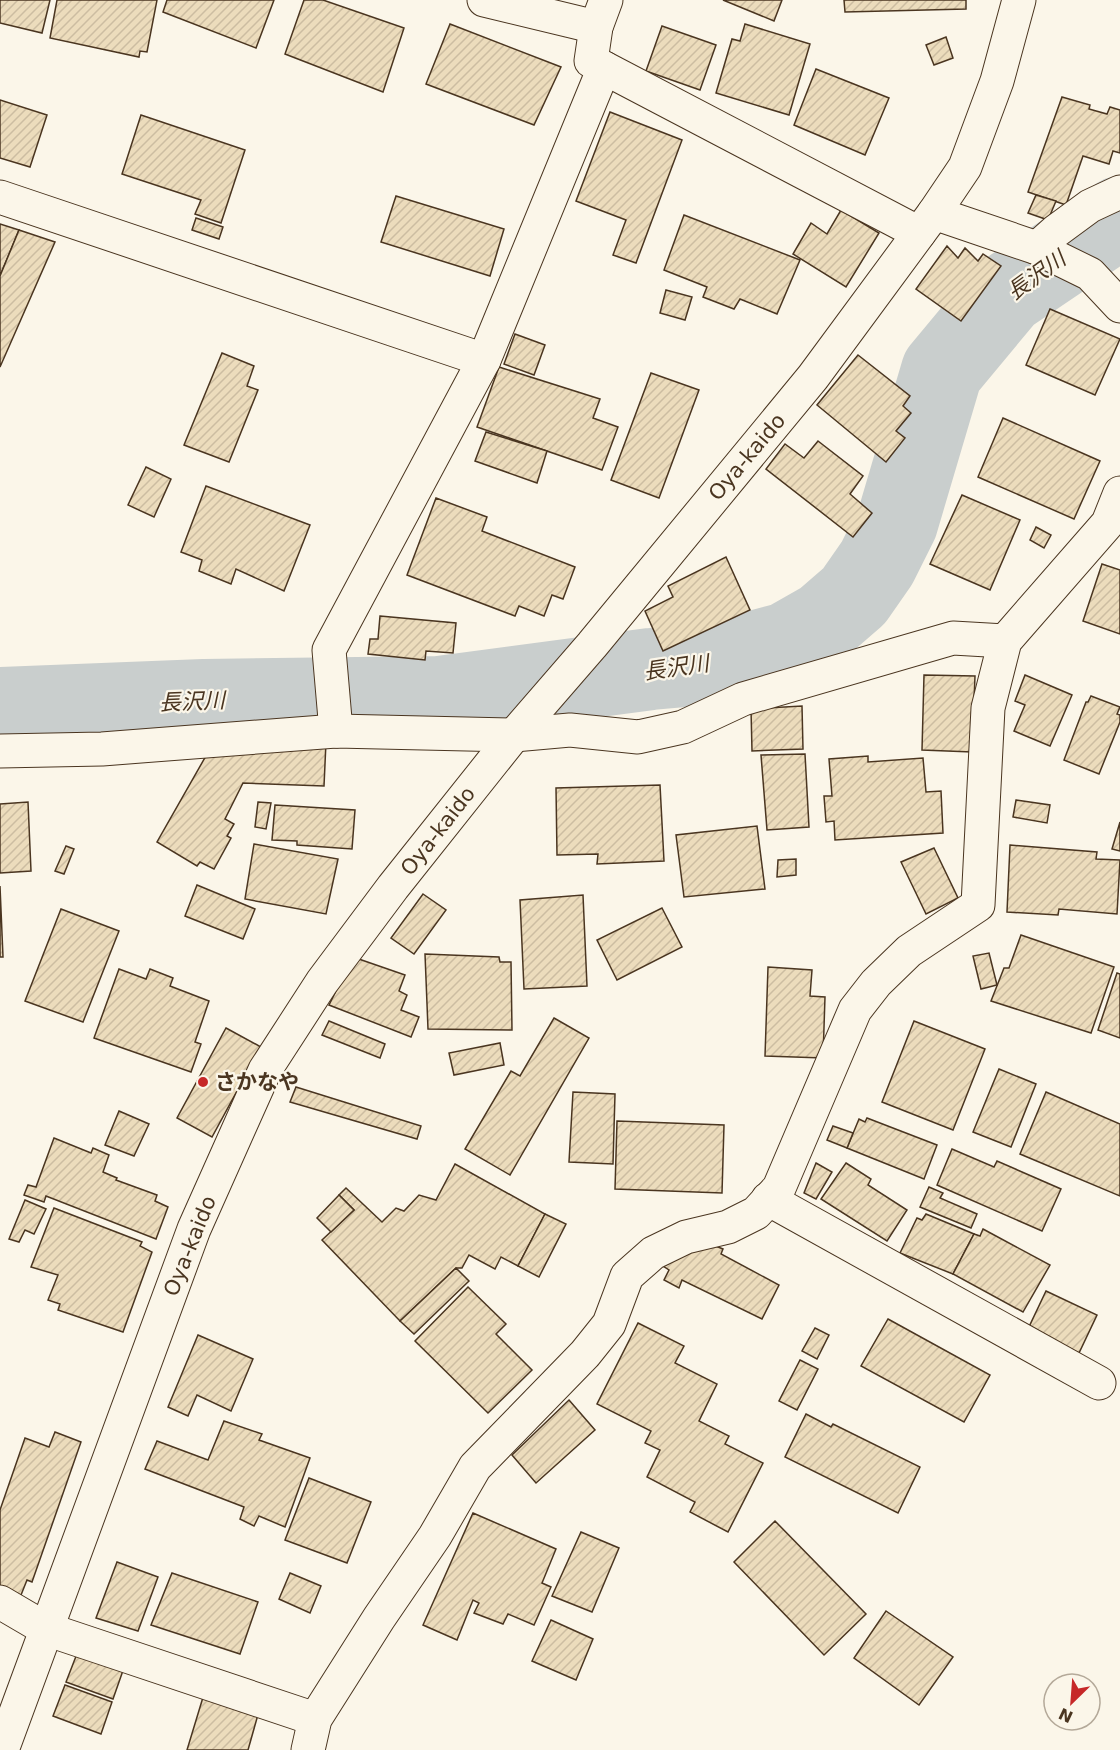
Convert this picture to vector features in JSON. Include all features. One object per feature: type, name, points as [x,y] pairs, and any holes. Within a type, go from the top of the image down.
[{"type":"street","points":[[484,0],[601,13],[591,61],[927,223],[1039,249],[1090,274],[1120,306]]},
{"type":"street","name":"Oya-kaido","points":[[2,1750],[194,1229],[265,1070],[336,963],[393,888],[516,733],[592,645],[813,377],[927,223],[965,166],[997,81],[1018,0]]},
{"type":"street","points":[[336,729],[329,650],[484,360],[604,68]]},
{"type":"street","points":[[1039,249],[1056,231],[1090,206],[1120,192]]},
{"type":"street","points":[[0,197],[484,360]]},
{"type":"street","points":[[308,1750],[315,1719],[379,1618],[435,1536],[476,1467],[585,1354],[609,1324],[627,1276],[653,1253],[686,1237],[728,1227],[756,1213],[779,1188],[855,1010],[876,983],[909,951],[978,905],[988,708],[1005,640],[1108,523],[1120,493]]},
{"type":"street","points":[[0,751],[102,749],[336,729],[516,733],[570,730],[638,737],[683,726],[743,699],[953,638],[1005,640]]},
{"type":"street","points":[[768,1199],[1099,1383]]},
{"type":"street","points":[[0,1602],[46,1629],[315,1719]]},
{"type":"building","points":[[0,0],[50,0],[42,33],[0,23]]},
{"type":"building","points":[[57,0],[157,0],[147,52],[140,51],[139,57],[50,38]]},
{"type":"building","points":[[167,0],[274,0],[256,48],[163,12]]},
{"type":"building","points":[[304,0],[323,0],[404,28],[383,92],[285,54]]},
{"type":"building","points":[[723,0],[782,0],[774,21]]},
{"type":"building","points":[[844,0],[966,0],[966,9],[845,12]]},
{"type":"building","points":[[450,24],[561,67],[534,125],[426,84]]},
{"type":"building","points":[[745,24],[810,44],[789,115],[716,93],[732,39],[740,41]]},
{"type":"building","points":[[662,26],[716,45],[700,90],[646,71]]},
{"type":"building","points":[[946,37],[953,58],[934,65],[926,45]]},
{"type":"building","points":[[816,69],[889,98],[865,155],[794,125]]},
{"type":"building","points":[[1062,97],[1090,105],[1089,109],[1107,114],[1110,107],[1120,110],[1120,153],[1113,151],[1109,164],[1083,156],[1066,205],[1028,192]]},
{"type":"building","points":[[0,100],[47,115],[30,167],[0,158]]},
{"type":"building","points":[[610,112],[682,140],[636,263],[613,255],[626,220],[576,201]]},
{"type":"building","points":[[141,115],[245,150],[221,223],[195,214],[201,200],[122,174]]},
{"type":"building","points":[[1036,195],[1056,201],[1048,220],[1028,213]]},
{"type":"building","points":[[396,196],[504,229],[490,276],[381,242]]},
{"type":"building","points":[[841,210],[879,233],[846,287],[793,254],[811,223],[827,234]]},
{"type":"building","points":[[684,215],[800,260],[777,314],[740,299],[734,309],[703,297],[707,287],[664,270]]},
{"type":"building","points":[[196,218],[223,227],[219,239],[192,230]]},
{"type":"building","points":[[0,224],[19,230],[0,276]]},
{"type":"building","points":[[19,230],[55,242],[0,367],[0,276]]},
{"type":"building","points":[[947,246],[958,258],[965,248],[978,261],[983,254],[1001,266],[961,321],[916,289]]},
{"type":"building","points":[[666,290],[692,297],[685,320],[660,313]]},
{"type":"building","points":[[1050,309],[1120,339],[1095,395],[1026,365]]},
{"type":"building","points":[[515,334],[545,345],[534,375],[504,364]]},
{"type":"building","points":[[222,353],[254,366],[247,386],[258,390],[229,462],[184,445]]},
{"type":"building","points":[[858,355],[910,396],[903,406],[911,413],[896,431],[905,438],[886,462],[817,405]]},
{"type":"building","points":[[499,367],[600,399],[593,418],[618,427],[602,470],[477,427]]},
{"type":"building","points":[[651,373],[699,390],[659,498],[611,480]]},
{"type":"building","points":[[1003,418],[1100,461],[1074,519],[978,477]]},
{"type":"building","points":[[486,432],[547,451],[537,483],[475,461]]},
{"type":"building","points":[[818,441],[863,476],[850,494],[872,513],[853,537],[766,469],[785,444],[804,458]]},
{"type":"building","points":[[146,467],[171,479],[154,517],[128,505]]},
{"type":"building","points":[[206,486],[310,525],[284,591],[236,569],[231,584],[199,571],[202,560],[181,552]]},
{"type":"building","points":[[962,495],[1020,520],[990,590],[930,564]]},
{"type":"building","points":[[436,498],[487,517],[482,531],[575,567],[563,599],[552,595],[544,616],[519,606],[515,616],[407,575]]},
{"type":"building","points":[[1036,527],[1051,535],[1044,548],[1030,540]]},
{"type":"building","points":[[726,557],[750,610],[663,651],[645,611],[673,597],[668,586]]},
{"type":"building","points":[[1102,564],[1120,570],[1120,634],[1083,621]]},
{"type":"building","points":[[380,616],[456,623],[453,653],[426,651],[425,660],[368,654],[370,639],[378,639]]},
{"type":"building","points":[[924,675],[975,676],[972,752],[922,750]]},
{"type":"building","points":[[1025,675],[1072,695],[1050,746],[1014,731],[1025,705],[1015,701]]},
{"type":"building","points":[[1091,696],[1120,707],[1117,714],[1120,715],[1120,722],[1099,774],[1064,760],[1086,702]]},
{"type":"building","points":[[802,706],[803,749],[752,751],[751,709]]},
{"type":"building","points":[[326,742],[324,786],[243,783],[225,819],[234,824],[227,836],[231,838],[214,869],[200,862],[197,866],[157,842],[211,747]]},
{"type":"building","points":[[805,754],[809,827],[767,830],[761,755]]},
{"type":"building","points":[[868,756],[868,762],[923,758],[926,792],[941,791],[943,833],[835,840],[834,821],[826,822],[824,796],[832,796],[829,759]]},
{"type":"building","points":[[660,785],[664,861],[597,864],[598,854],[557,855],[556,788]]},
{"type":"building","points":[[1016,800],[1050,805],[1047,823],[1013,817]]},
{"type":"building","points":[[28,802],[31,871],[0,873],[0,804]]},
{"type":"building","points":[[258,802],[271,803],[266,829],[255,827]]},
{"type":"building","points":[[275,805],[355,810],[352,849],[297,845],[297,841],[272,840]]},
{"type":"building","points":[[1120,822],[1120,851],[1112,849]]},
{"type":"building","points":[[757,826],[765,889],[684,897],[676,835]]},
{"type":"building","points":[[254,844],[338,859],[326,914],[245,899]]},
{"type":"building","points":[[1010,845],[1097,852],[1096,859],[1120,860],[1117,914],[1059,909],[1058,915],[1007,912]]},
{"type":"building","points":[[66,846],[74,849],[64,874],[55,871]]},
{"type":"building","points":[[934,848],[958,898],[926,914],[901,862]]},
{"type":"building","points":[[796,859],[796,875],[777,877],[778,860]]},
{"type":"building","points":[[197,885],[255,909],[243,939],[185,916]]},
{"type":"building","points":[[0,886],[3,957],[0,957]]},
{"type":"building","points":[[423,894],[446,910],[414,954],[391,938]]},
{"type":"building","points":[[583,895],[587,986],[524,989],[520,900]]},
{"type":"building","points":[[662,908],[682,947],[617,980],[597,940]]},
{"type":"building","points":[[61,909],[119,931],[83,1022],[25,1001]]},
{"type":"building","points":[[1021,935],[1114,967],[1091,1033],[991,1001],[1004,968],[1009,968]]},
{"type":"building","points":[[989,953],[997,985],[981,989],[973,956]]},
{"type":"building","points":[[425,954],[499,957],[500,962],[511,962],[512,1030],[428,1029]]},
{"type":"building","points":[[353,957],[405,975],[399,991],[407,995],[401,1010],[419,1017],[411,1037],[329,1005]]},
{"type":"building","points":[[768,967],[812,970],[810,996],[825,997],[823,1058],[765,1056]]},
{"type":"building","points":[[119,969],[146,979],[150,969],[173,978],[170,986],[209,1001],[195,1042],[201,1044],[191,1072],[94,1038]]},
{"type":"building","points":[[1117,973],[1120,974],[1120,1038],[1098,1030]]},
{"type":"building","points":[[554,1018],[589,1038],[510,1175],[465,1149],[511,1071],[520,1076]]},
{"type":"building","points":[[329,1021],[385,1044],[380,1058],[322,1035]]},
{"type":"building","points":[[914,1021],[985,1049],[953,1130],[882,1102]]},
{"type":"building","points":[[226,1028],[261,1047],[212,1137],[177,1118]]},
{"type":"building","points":[[500,1043],[504,1065],[454,1075],[449,1053]]},
{"type":"building","points":[[999,1069],[1036,1084],[1011,1147],[973,1132]]},
{"type":"building","points":[[296,1087],[421,1126],[417,1139],[290,1102]]},
{"type":"building","points":[[573,1092],[615,1094],[613,1164],[569,1162]]},
{"type":"building","points":[[1046,1092],[1120,1124],[1120,1196],[1020,1154]]},
{"type":"building","points":[[119,1111],[149,1124],[134,1156],[105,1145]]},
{"type":"building","points":[[867,1118],[937,1145],[924,1179],[847,1148],[859,1119],[865,1122]]},
{"type":"building","points":[[617,1121],[724,1125],[722,1193],[615,1189]]},
{"type":"building","points":[[833,1126],[853,1133],[847,1148],[827,1140]]},
{"type":"building","points":[[54,1138],[91,1153],[93,1148],[109,1155],[103,1172],[117,1178],[116,1180],[157,1195],[155,1201],[168,1207],[156,1239],[46,1196],[44,1202],[24,1195],[28,1185],[36,1187]]},
{"type":"building","points":[[952,1149],[994,1167],[997,1161],[1061,1189],[1042,1231],[937,1185]]},
{"type":"building","points":[[816,1163],[832,1172],[816,1199],[804,1193]]},
{"type":"building","points":[[846,1163],[871,1179],[868,1185],[907,1210],[887,1241],[821,1199]]},
{"type":"building","points":[[455,1164],[545,1214],[518,1266],[501,1257],[495,1269],[469,1255],[462,1268],[456,1268],[400,1321],[322,1240],[354,1210],[339,1195],[346,1188],[382,1222],[396,1208],[404,1211],[419,1195],[436,1200]]},
{"type":"building","points":[[929,1187],[943,1193],[940,1198],[977,1214],[971,1228],[920,1207]]},
{"type":"building","points":[[339,1195],[354,1210],[331,1232],[317,1218]]},
{"type":"building","points":[[25,1200],[46,1209],[34,1234],[25,1230],[19,1242],[9,1239]]},
{"type":"building","points":[[54,1208],[142,1242],[140,1246],[152,1252],[123,1332],[58,1310],[60,1304],[48,1300],[58,1275],[31,1267]]},
{"type":"building","points":[[545,1214],[566,1224],[539,1277],[518,1266]]},
{"type":"building","points":[[926,1214],[974,1234],[953,1274],[900,1253],[917,1218],[922,1220]]},
{"type":"building","points":[[983,1229],[1050,1265],[1023,1312],[953,1274],[974,1234],[980,1236]]},
{"type":"building","points":[[708,1243],[723,1249],[721,1254],[779,1285],[762,1319],[682,1280],[679,1288],[664,1280],[669,1270],[663,1266]]},
{"type":"building","points":[[456,1268],[469,1281],[414,1334],[400,1321]]},
{"type":"building","points":[[468,1287],[506,1324],[496,1334],[532,1370],[488,1413],[415,1341]]},
{"type":"building","points":[[1046,1291],[1097,1315],[1079,1353],[1028,1329]]},
{"type":"building","points":[[888,1319],[990,1375],[964,1422],[861,1366]]},
{"type":"building","points":[[638,1323],[684,1346],[675,1363],[717,1384],[699,1421],[729,1436],[725,1444],[763,1463],[728,1532],[690,1512],[695,1502],[647,1477],[660,1450],[645,1443],[651,1431],[597,1404]]},
{"type":"building","points":[[815,1328],[829,1335],[817,1359],[802,1351]]},
{"type":"building","points":[[198,1335],[253,1359],[231,1411],[197,1395],[188,1416],[168,1407]]},
{"type":"building","points":[[800,1360],[818,1369],[797,1410],[779,1401]]},
{"type":"building","points":[[569,1400],[595,1430],[536,1483],[512,1455]]},
{"type":"building","points":[[806,1414],[831,1427],[833,1424],[920,1467],[898,1513],[785,1457]]},
{"type":"building","points":[[224,1421],[262,1434],[259,1440],[310,1458],[285,1527],[259,1516],[254,1526],[240,1519],[244,1507],[145,1469],[157,1441],[208,1460]]},
{"type":"building","points":[[55,1432],[81,1442],[32,1582],[27,1580],[19,1600],[0,1591],[0,1510],[25,1438],[49,1447]]},
{"type":"building","points":[[309,1478],[371,1502],[347,1563],[285,1540]]},
{"type":"building","points":[[473,1513],[556,1549],[542,1583],[551,1587],[534,1625],[508,1614],[503,1624],[474,1613],[479,1603],[473,1600],[457,1640],[423,1625]]},
{"type":"building","points":[[775,1521],[866,1614],[824,1655],[734,1562]]},
{"type":"building","points":[[581,1532],[619,1548],[592,1612],[552,1596]]},
{"type":"building","points":[[117,1562],[158,1577],[138,1631],[96,1618]]},
{"type":"building","points":[[172,1573],[258,1602],[240,1654],[151,1625]]},
{"type":"building","points":[[290,1573],[321,1586],[310,1613],[279,1599]]},
{"type":"building","points":[[886,1611],[953,1657],[919,1705],[854,1658]]},
{"type":"building","points":[[551,1620],[593,1639],[576,1680],[532,1661]]},
{"type":"building","points":[[80,1646],[126,1662],[113,1699],[66,1682]]},
{"type":"building","points":[[65,1685],[112,1702],[101,1734],[53,1716]]},
{"type":"building","points":[[204,1694],[259,1711],[248,1750],[187,1750]]},
{"type":"waterway","name":"長沢川","points":[[0,708],[204,700],[440,697],[651,669],[708,664],[787,643],[824,622],[854,596],[877,563],[897,523],[942,371],[1006,294],[1120,217]]},
{"type":"place","name":"さかなや","points":[[203,1082]]}]
